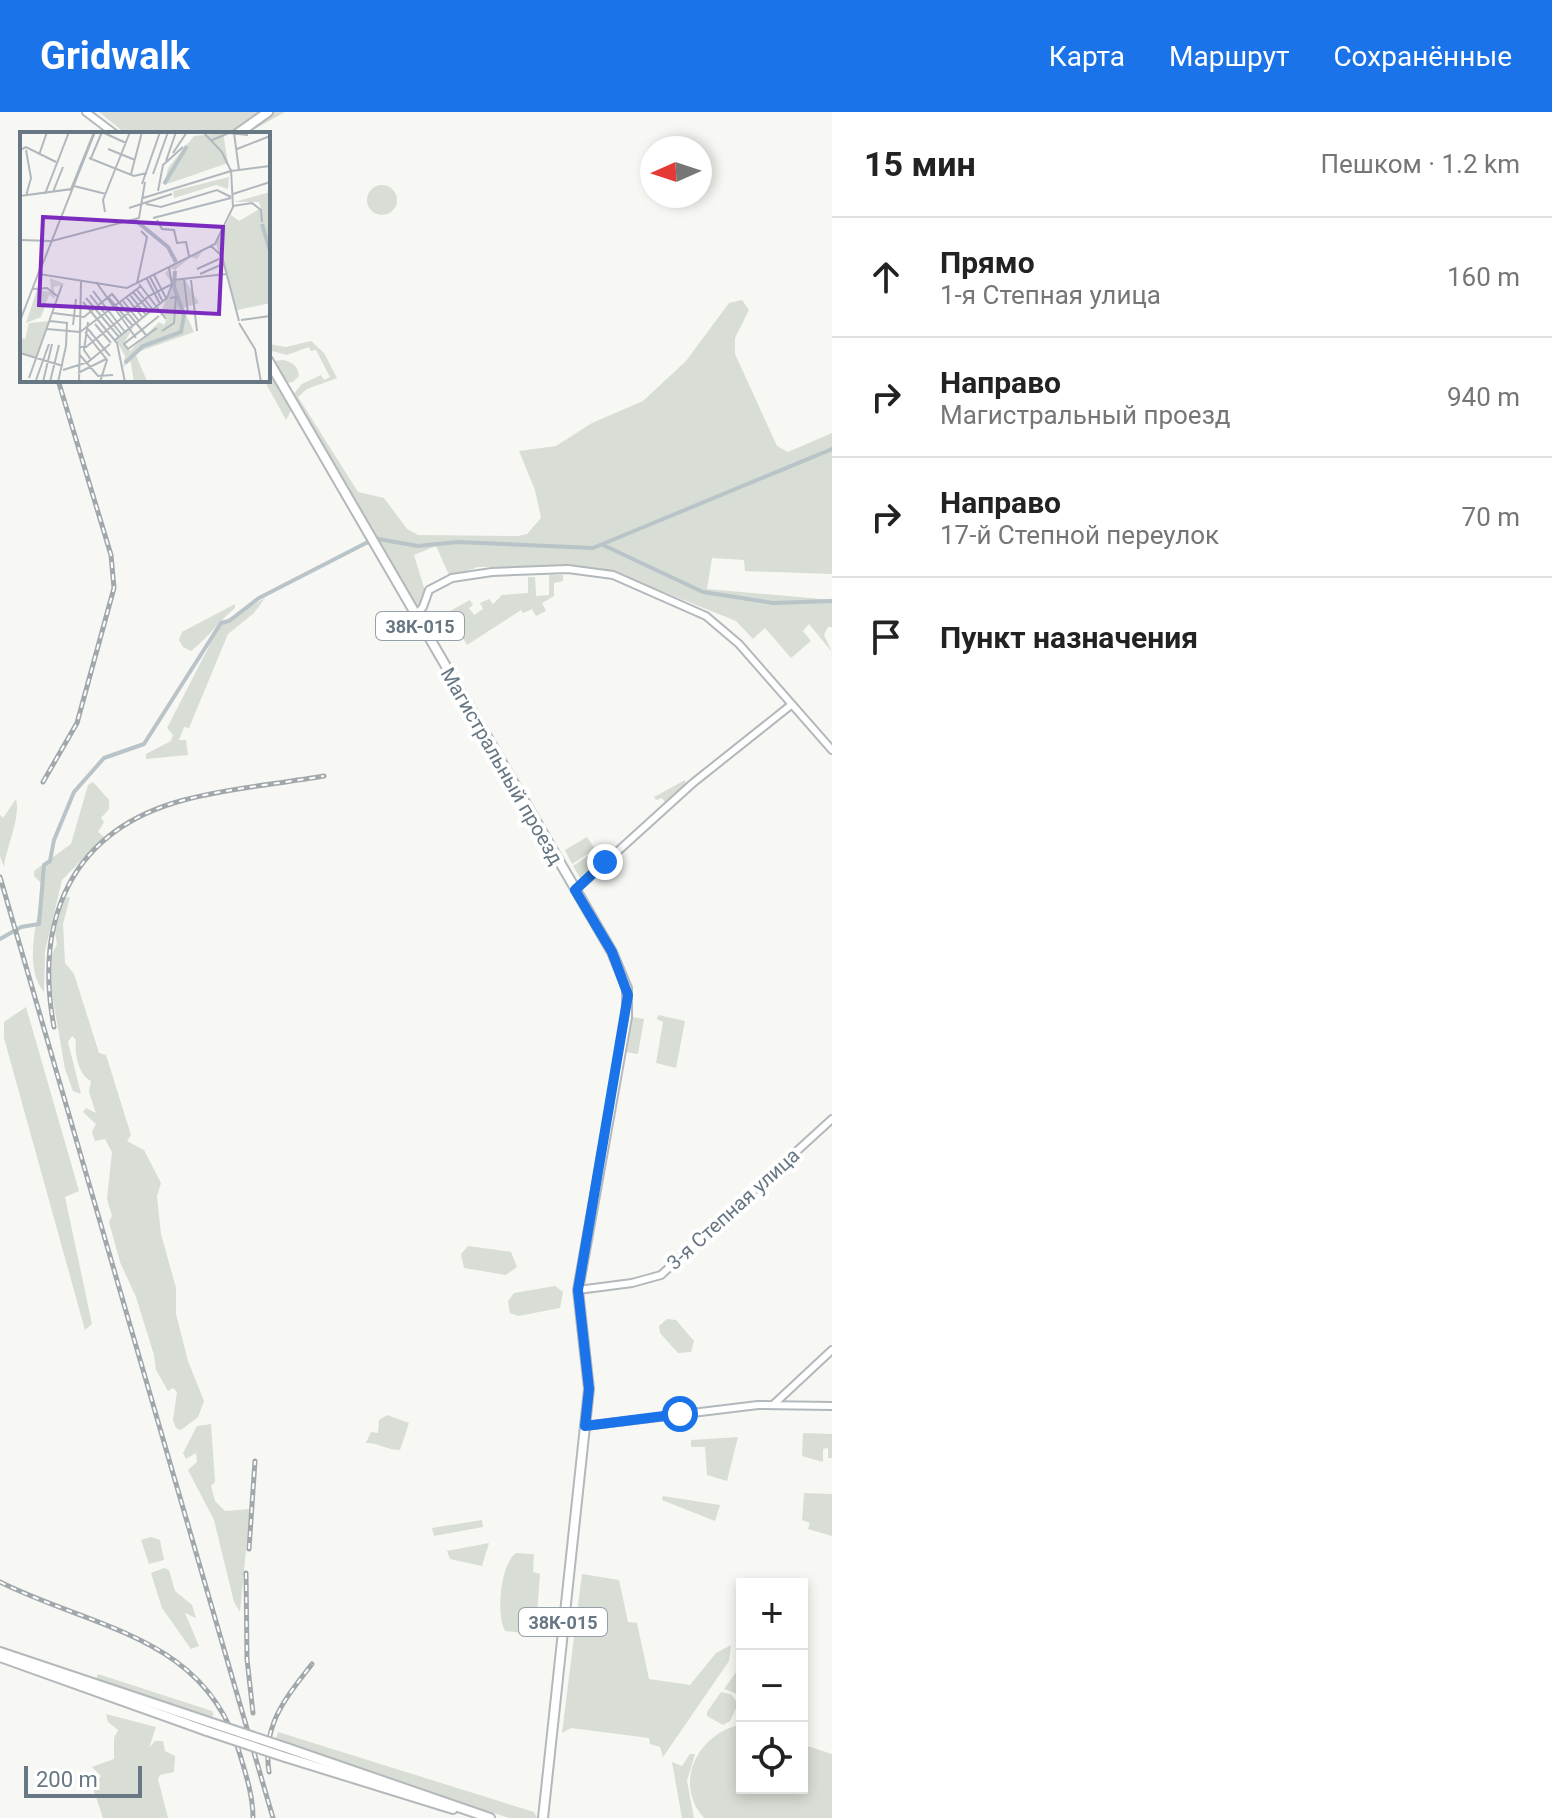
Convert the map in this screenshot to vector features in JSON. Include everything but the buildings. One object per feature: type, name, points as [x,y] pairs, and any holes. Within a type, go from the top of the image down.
[{"type":"main road","points":[[240,132],[268,112]]},
{"type":"main road","name":"Магистральный проезд","points":[[270,363],[612,952],[628,995],[578,1290],[589,1389],[543,1818]]},
{"type":"main road","points":[[0,1655],[286,1753],[488,1817]]},
{"type":"street","points":[[86,112],[112,132]]},
{"type":"street","points":[[415,616],[423,607],[429,590],[452,578],[568,569],[613,575],[701,612],[739,644],[832,750]]},
{"type":"street","points":[[575,890],[693,783],[791,705]]},
{"type":"street","name":"3-я Степная улица","points":[[578,1290],[632,1283],[661,1275],[832,1119]]},
{"type":"street","points":[[774,1404],[832,1350]]},
{"type":"street","points":[[585,1426],[774,1404],[832,1406]]},
{"type":"shaded area","points":[[99,112],[285,112],[250,132],[124,132]]},
{"type":"shaded area","points":[[382,185],[393,189],[397,200],[393,211],[382,215],[371,211],[367,200],[371,189]]},
{"type":"shaded area","points":[[742,300],[749,310],[735,338],[735,354],[777,446],[788,452],[832,433],[832,574],[745,571],[744,560],[712,558],[707,589],[832,600],[832,627],[828,627],[824,635],[832,652],[809,624],[803,631],[811,641],[791,658],[765,628],[753,639],[736,621],[614,572],[589,567],[478,567],[450,577],[436,546],[414,555],[425,591],[420,607],[415,607],[375,541],[392,541],[374,539],[292,396],[302,384],[321,375],[324,380],[330,377],[316,350],[311,351],[309,347],[287,355],[270,351],[270,344],[286,347],[311,341],[324,353],[337,378],[307,389],[298,397],[358,492],[384,498],[407,529],[418,535],[518,536],[527,534],[541,518],[535,490],[519,451],[556,446],[592,423],[643,401],[686,361],[729,303]]},
{"type":"shaded area","points":[[273,361],[292,363],[297,370],[299,376],[293,382],[286,383]]},
{"type":"shaded area","points":[[270,371],[292,409],[286,420],[265,382],[270,382]]},
{"type":"shaded area","points":[[549,575],[563,575],[563,581],[554,583],[554,596],[542,603],[546,611],[536,616],[532,609],[523,613],[521,610],[467,645],[458,630],[459,624],[447,629],[441,618],[452,617],[450,611],[470,600],[473,605],[469,608],[474,615],[483,609],[480,603],[489,599],[493,604],[502,595],[528,593],[528,577],[535,577],[536,596],[549,595]]},
{"type":"shaded area","points":[[265,598],[254,613],[228,634],[189,728],[184,727],[179,740],[186,740],[188,755],[146,759],[146,754],[171,741],[173,735],[167,728],[221,623]]},
{"type":"shaded area","points":[[235,604],[235,608],[191,651],[183,647],[179,640],[182,632]]},
{"type":"shaded area","points":[[685,780],[686,787],[662,808],[665,802],[662,798],[656,800],[654,797]]},
{"type":"shaded area","points":[[93,782],[109,800],[109,809],[101,818],[104,822],[98,832],[104,837],[62,880],[45,951],[44,992],[34,969],[34,940],[43,885],[34,876],[34,871],[71,844],[88,785]]},
{"type":"shaded area","points":[[16,799],[17,815],[4,867],[0,856],[0,815],[3,818]]},
{"type":"shaded area","points":[[587,837],[595,849],[572,864],[565,850]]},
{"type":"shaded area","points":[[596,850],[603,861],[582,881],[573,866]]},
{"type":"shaded area","points":[[70,897],[63,924],[65,963],[74,974],[99,1053],[106,1055],[131,1135],[127,1141],[144,1150],[161,1183],[157,1196],[161,1234],[176,1288],[176,1314],[188,1361],[204,1401],[198,1417],[181,1430],[176,1428],[173,1420],[177,1392],[173,1388],[168,1391],[156,1370],[136,1297],[120,1262],[109,1222],[112,1216],[107,1199],[112,1152],[105,1139],[95,1141],[92,1132],[96,1124],[83,1112],[86,1108],[96,1113],[89,1092],[91,1081],[80,1069],[76,1040],[72,1036],[68,1042],[81,1094],[73,1091],[65,1069],[50,982],[50,958],[57,944],[54,927],[65,898]]},
{"type":"shaded area","points":[[26,1007],[79,1191],[65,1197],[92,1324],[85,1330],[4,1038],[4,1022]]},
{"type":"shaded area","points":[[658,1015],[685,1021],[676,1068],[656,1063],[663,1022],[657,1019]]},
{"type":"shaded area","points":[[632,1017],[644,1019],[638,1054],[625,1052]]},
{"type":"shaded area","points":[[468,1246],[511,1252],[517,1267],[506,1275],[464,1268],[461,1254]]},
{"type":"shaded area","points":[[555,1286],[563,1292],[560,1308],[518,1316],[510,1313],[508,1301],[514,1293]]},
{"type":"shaded area","points":[[667,1319],[676,1320],[694,1341],[691,1352],[678,1353],[660,1333],[659,1326]]},
{"type":"shaded area","points":[[387,1415],[409,1423],[400,1450],[366,1443],[371,1432],[378,1433],[379,1420]]},
{"type":"shaded area","points":[[211,1424],[215,1482],[211,1486],[215,1501],[225,1511],[250,1509],[240,1612],[234,1602],[214,1520],[188,1470],[197,1462],[196,1453],[186,1459],[183,1453],[197,1426]]},
{"type":"shaded area","points":[[803,1433],[832,1434],[832,1458],[828,1458],[828,1448],[823,1449],[823,1462],[802,1456]]},
{"type":"shaded area","points":[[738,1437],[727,1481],[707,1475],[705,1447],[691,1447],[691,1440]]},
{"type":"shaded area","points":[[804,1493],[832,1494],[832,1536],[808,1529],[810,1523],[802,1520]]},
{"type":"shaded area","points":[[663,1496],[720,1505],[715,1521],[662,1500]]},
{"type":"shaded area","points":[[482,1520],[483,1527],[434,1536],[432,1528]]},
{"type":"shaded area","points":[[151,1537],[160,1540],[164,1560],[149,1564],[141,1540]]},
{"type":"shaded area","points":[[489,1543],[482,1566],[450,1559],[447,1551]]},
{"type":"shaded area","points":[[516,1553],[534,1554],[533,1572],[540,1574],[536,1628],[525,1633],[505,1631],[502,1623],[503,1578]]},
{"type":"shaded area","points":[[164,1568],[169,1570],[175,1591],[192,1605],[196,1618],[185,1613],[199,1646],[191,1649],[162,1608],[151,1573]]},
{"type":"shaded area","points":[[582,1574],[619,1580],[628,1622],[637,1623],[649,1679],[690,1685],[716,1653],[731,1645],[729,1661],[663,1757],[660,1747],[650,1744],[649,1738],[571,1728],[562,1733]]},
{"type":"shaded area","points":[[736,1672],[736,1694],[724,1689]]},
{"type":"shaded area","points":[[98,1674],[212,1711],[214,1715],[210,1717],[96,1679]]},
{"type":"shaded area","points":[[721,1692],[731,1694],[736,1701],[730,1721],[723,1725],[707,1716]]},
{"type":"shaded area","points":[[106,1714],[156,1727],[149,1748],[155,1741],[163,1741],[165,1751],[175,1756],[174,1772],[160,1775],[158,1779],[168,1818],[103,1818],[92,1785],[101,1776],[92,1767],[114,1759],[114,1738],[118,1730],[108,1722]]},
{"type":"shaded area","points":[[736,1726],[736,1794],[808,1794],[808,1746],[832,1754],[832,1818],[704,1818],[695,1805],[690,1777],[700,1751],[721,1732]]},
{"type":"shaded area","points":[[278,1732],[534,1812],[537,1818],[509,1818],[289,1745],[276,1739]]},
{"type":"shaded area","points":[[690,1754],[695,1754],[687,1781],[694,1818],[682,1818],[672,1762],[682,1766]]},
{"type":"waterway","points":[[0,939],[21,927],[39,924],[44,865],[50,861],[54,840],[74,792],[104,758],[144,744],[221,623],[229,621],[259,598],[378,539],[418,546],[458,542],[593,548],[832,449]]},
{"type":"waterway","points":[[603,545],[703,592],[773,603],[832,601]]},
{"type":"railway","points":[[43,782],[77,723],[114,588],[111,555],[59,382]]},
{"type":"railway","points":[[54,1027],[49,987],[50,950],[57,916],[69,884],[88,857],[113,833],[145,814],[184,800],[324,776]]},
{"type":"railway","points":[[0,877],[273,1818]]},
{"type":"railway","points":[[249,1549],[255,1461]]},
{"type":"railway","points":[[246,1573],[247,1659],[253,1713]]},
{"type":"railway","points":[[0,1582],[144,1642],[176,1661],[203,1686],[225,1717],[241,1758],[251,1795],[253,1818]]},
{"type":"railway","points":[[269,1772],[272,1726],[285,1701],[312,1664]]},
{"type":"route","points":[[605,862],[575,890],[612,952],[625,980],[628,995],[627,1017],[578,1290],[578,1312],[589,1389],[585,1426],[680,1414]]}]
